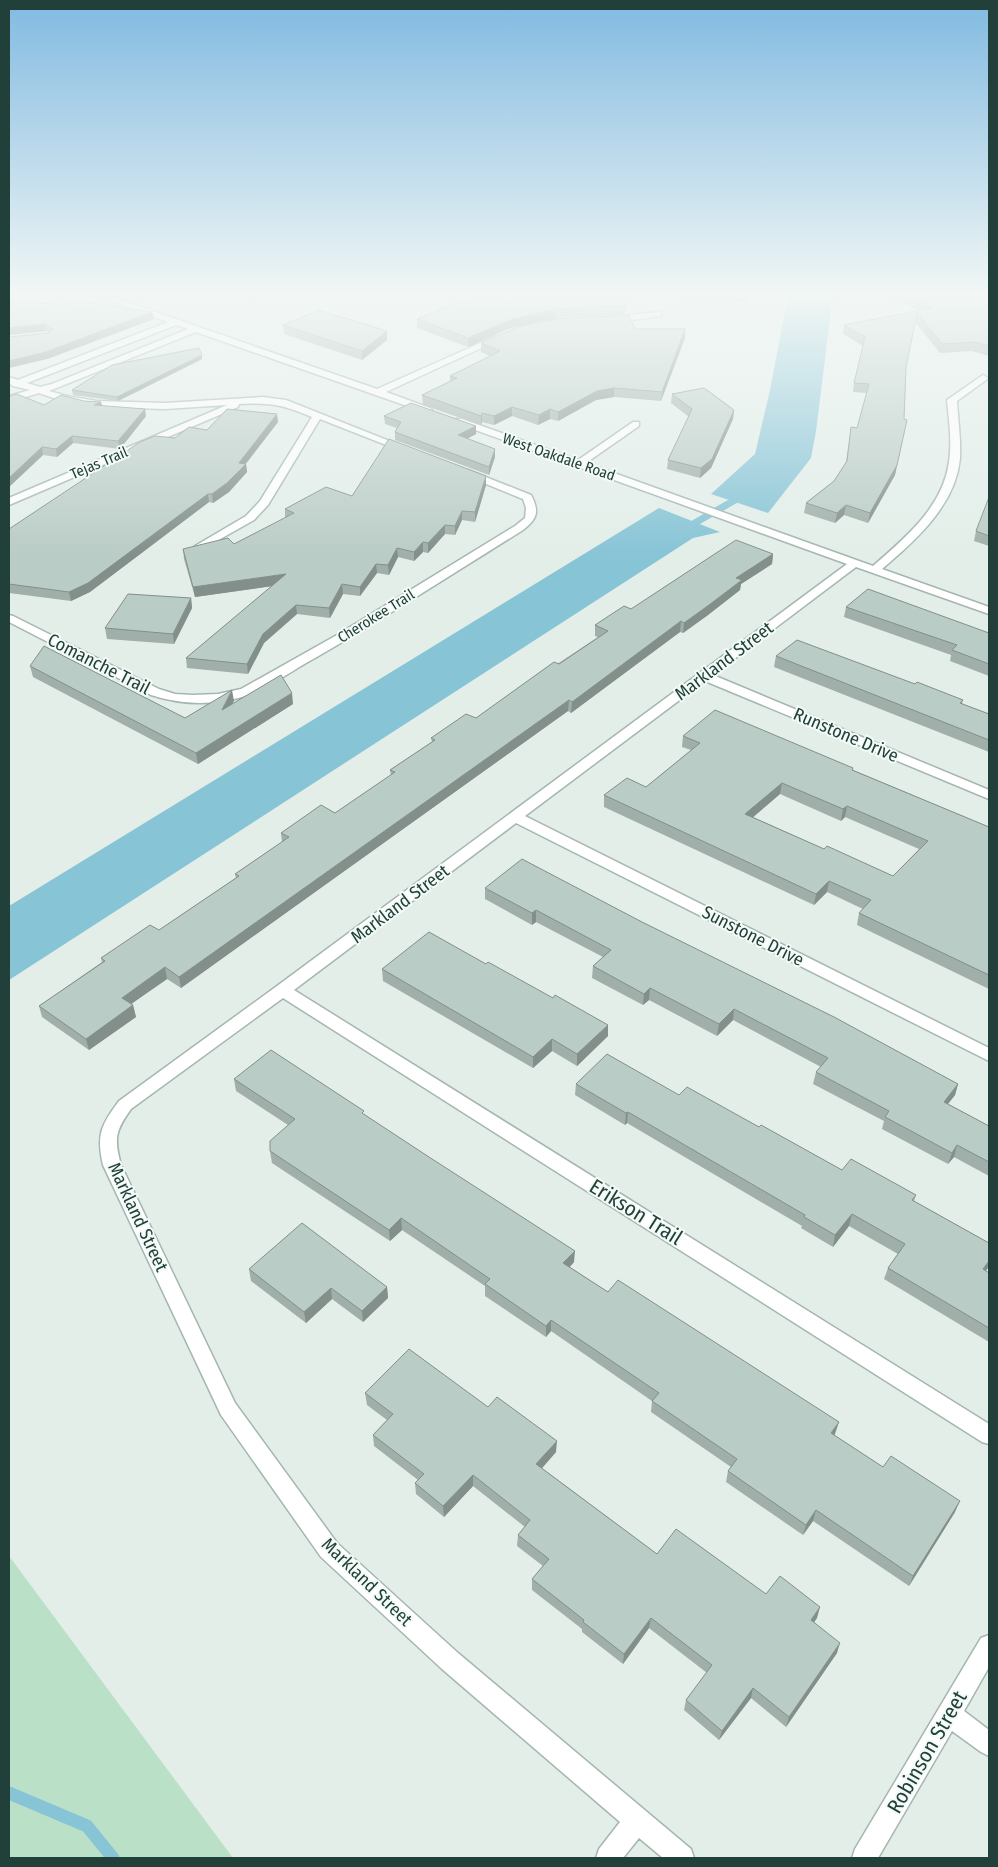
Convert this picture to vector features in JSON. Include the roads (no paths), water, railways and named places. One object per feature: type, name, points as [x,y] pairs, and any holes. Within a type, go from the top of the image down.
[{"type":"street","points":[[12,382],[65,399],[137,406],[165,406],[245,400],[286,403],[417,454]]},
{"type":"street","points":[[9,399],[61,382]]},
{"type":"street","points":[[346,382],[432,412]]},
{"type":"street","points":[[377,393],[401,382]]},
{"type":"street","points":[[874,570],[911,538],[938,507],[954,464],[952,400],[977,382]]},
{"type":"street","name":"Tejas Trail","points":[[9,502],[245,400]]},
{"type":"street","points":[[199,548],[250,518],[264,503],[318,416]]},
{"type":"street","name":"West Oakdale Road","points":[[450,419],[989,611]]},
{"type":"street","points":[[579,464],[636,424]]},
{"type":"street","name":"Cherokee Trail","points":[[193,698],[218,698],[245,692],[341,638],[519,528],[530,519],[531,508],[527,497],[462,471]]},
{"type":"street","name":"Markland Street","points":[[682,1858],[450,1661],[329,1550],[228,1409],[112,1165],[106,1143],[108,1127],[125,1105],[283,990],[855,563]]},
{"type":"street","name":"Comanche Trail","points":[[9,618],[155,692],[174,698],[193,698]]},
{"type":"street","name":"Runstone Drive","points":[[704,676],[989,795]]},
{"type":"street","name":"Sunstone Drive","points":[[516,817],[989,1055]]},
{"type":"street","name":"Erikson Trail","points":[[283,990],[989,1435]]},
{"type":"street","name":"Robinson Street","points":[[864,1858],[989,1646]]},
{"type":"street","points":[[949,1714],[989,1744]]},
{"type":"street","points":[[608,1858],[637,1820]]},
{"type":"water","points":[[771,382],[822,382],[811,458],[768,513],[711,494],[755,454]]},
{"type":"water","points":[[659,508],[720,532],[693,538],[9,980],[9,906]]},
{"type":"waterway","points":[[686,528],[742,496]]},
{"type":"waterway","points":[[9,1793],[87,1826],[113,1858]]}]
